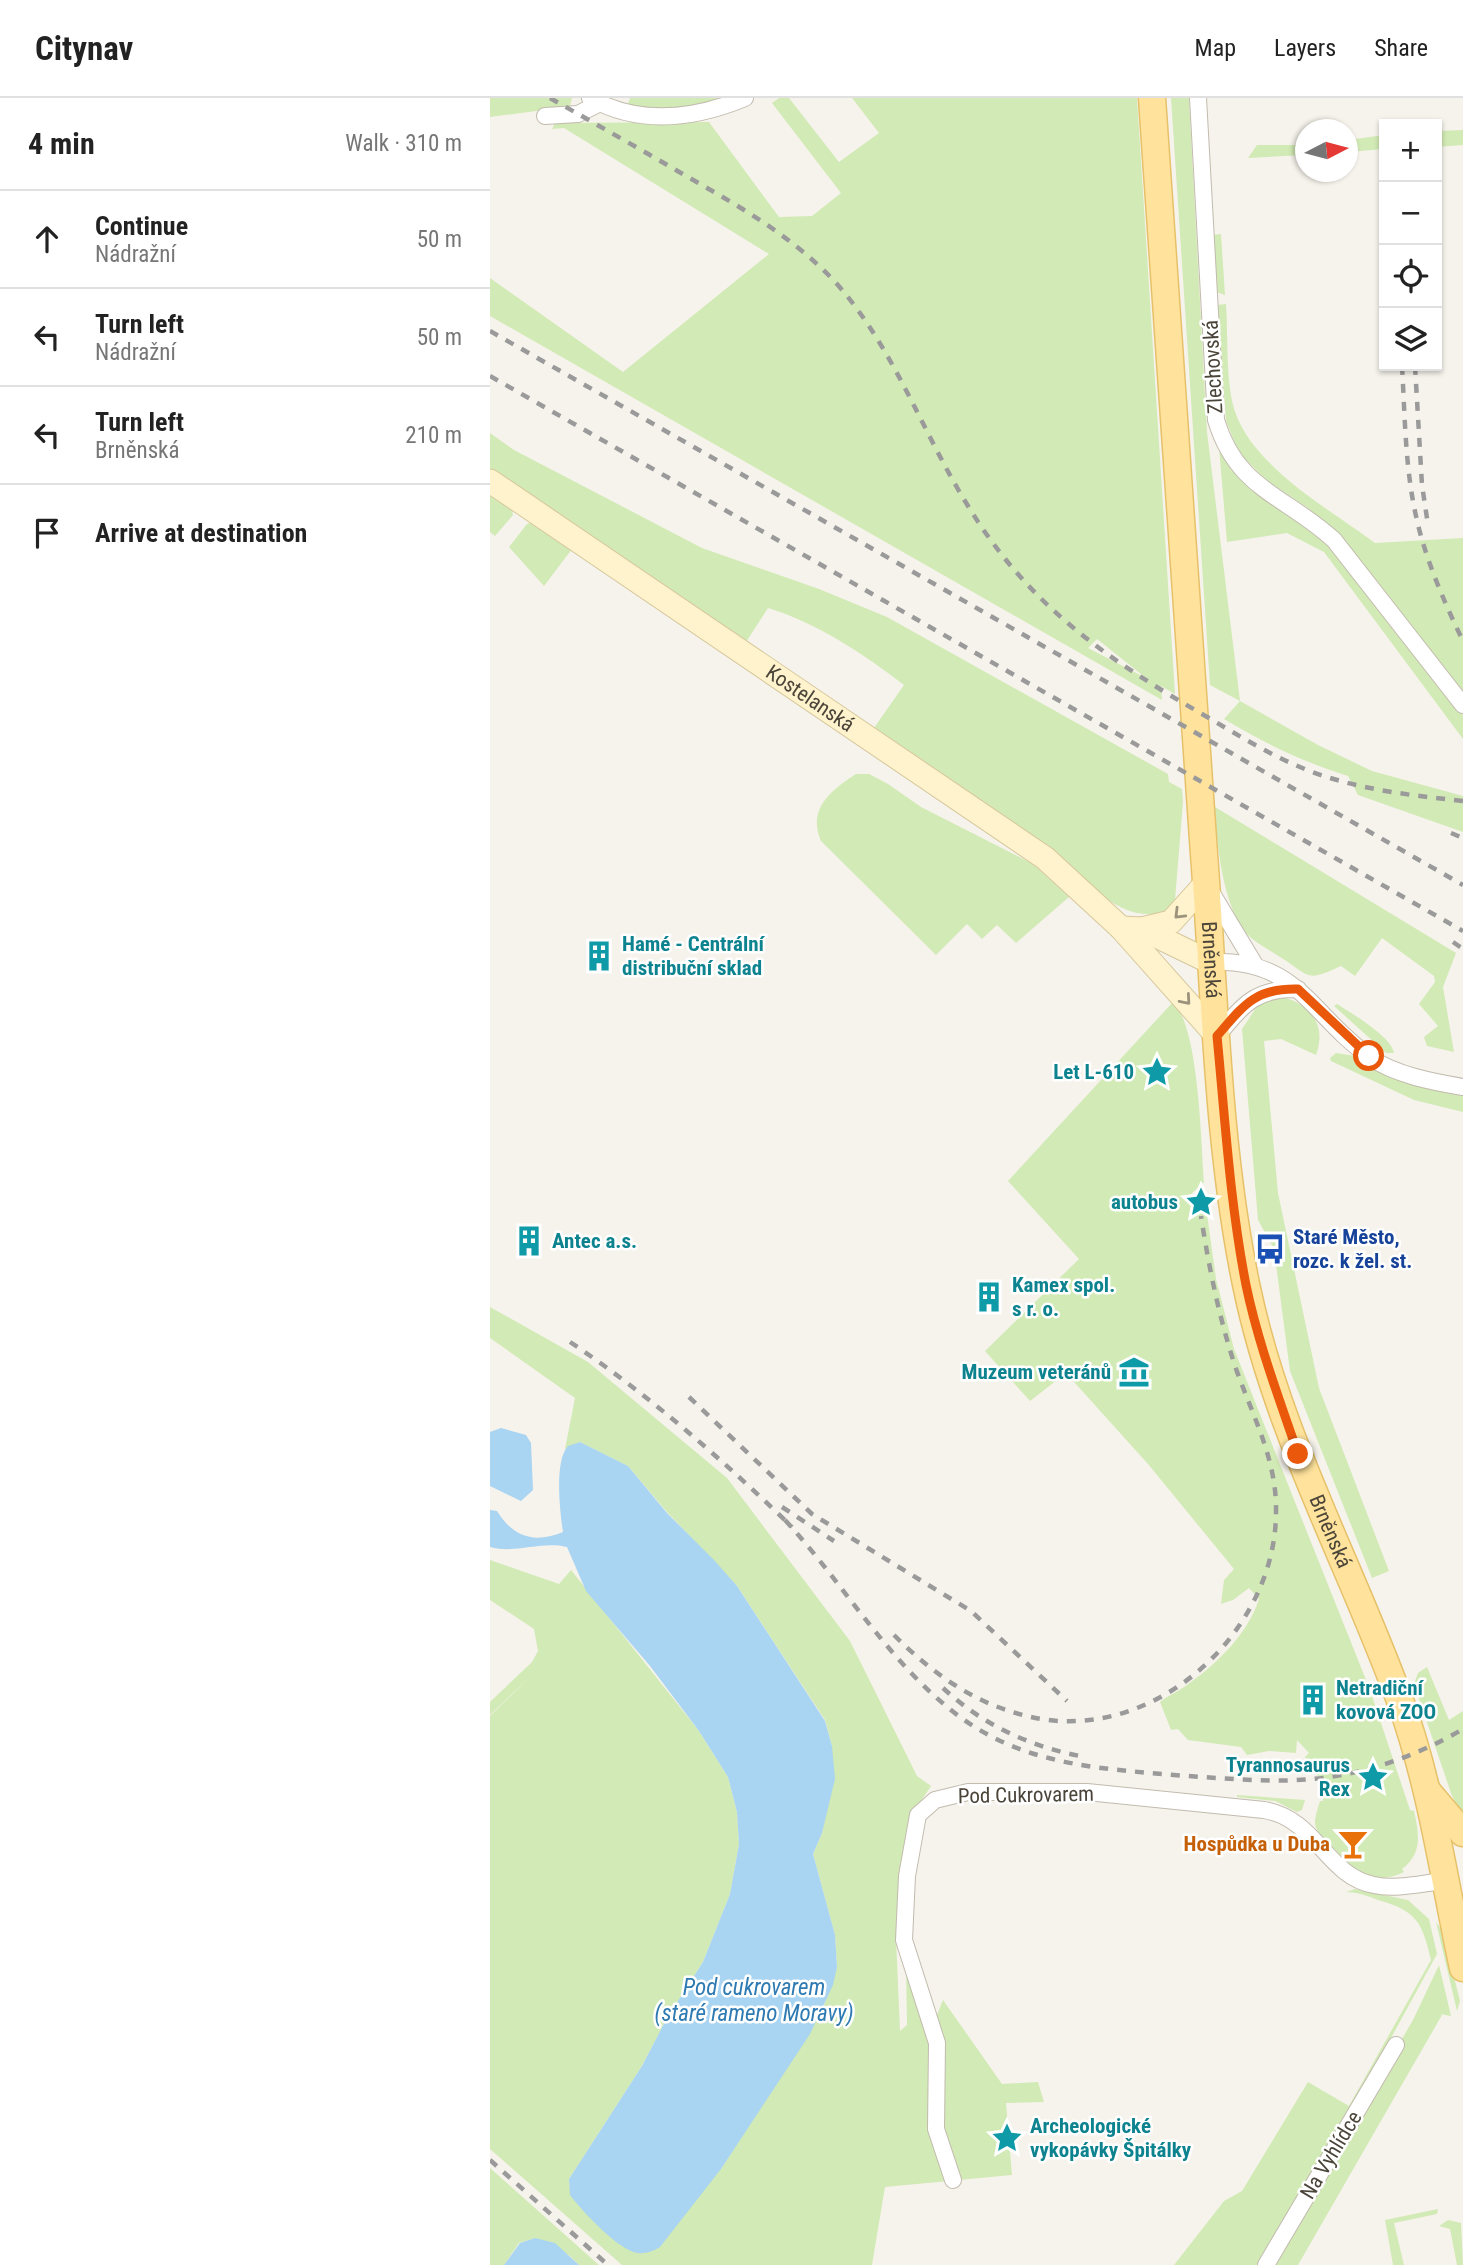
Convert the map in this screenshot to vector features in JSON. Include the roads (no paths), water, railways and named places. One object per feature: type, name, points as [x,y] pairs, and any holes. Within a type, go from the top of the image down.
[{"type":"main road","name":"Brněnská","points":[[1152,98],[1210,962],[1233,1211],[1256,1325],[1298,1454],[1403,1711],[1454,1879],[1463,1968]]},
{"type":"main road","name":"Kostelanská","points":[[490,481],[1045,858],[1132,929],[1210,962]]},
{"type":"main road","points":[[1132,929],[1171,922],[1206,883]]},
{"type":"main road","name":"Kostelanská","points":[[1132,929],[1155,963],[1217,1036]]},
{"type":"main road","points":[[1155,963],[1182,970],[1210,962]]},
{"type":"main road","points":[[1426,1790],[1463,1833]]},
{"type":"street","points":[[545,116],[578,114],[595,101],[620,111],[679,117],[719,109],[745,98]]},
{"type":"street","name":"Zlechovská","points":[[1198,98],[1216,420],[1224,447],[1240,470],[1312,520],[1334,540],[1463,705]]},
{"type":"street","points":[[1206,883],[1235,936],[1255,965]]},
{"type":"street","points":[[1210,962],[1255,965],[1298,989],[1374,1060],[1411,1075],[1463,1087]]},
{"type":"street","points":[[1217,1036],[1254,997],[1272,991],[1298,989]]},
{"type":"street","name":"Pod Cukrovarem","points":[[953,2180],[936,2129],[937,2043],[904,1940],[907,1876],[915,1822],[926,1806],[935,1800],[968,1792],[1087,1792],[1264,1810],[1292,1818],[1347,1873],[1363,1882],[1388,1886],[1454,1879]]},
{"type":"street","name":"Na Vyhlídce","points":[[1266,2265],[1396,2045]]},
{"type":"water","points":[[501,1428],[526,1435],[531,1443],[533,1490],[521,1501],[490,1486],[490,1432]]},
{"type":"water","name":"Pod cukrovarem (staré rameno Moravy)","points":[[580,1442],[628,1466],[667,1513],[737,1586],[825,1721],[832,1746],[835,1779],[822,1833],[813,1854],[835,1935],[837,1967],[833,1985],[810,2034],[721,2169],[660,2247],[644,2253],[630,2251],[592,2220],[570,2195],[569,2179],[642,2066],[667,2018],[703,1962],[730,1894],[739,1844],[737,1812],[728,1777],[699,1731],[650,1666],[586,1591],[567,1547],[490,1547],[490,1510],[497,1511],[510,1527],[525,1536],[543,1537],[563,1532],[559,1487],[561,1463],[568,1446]]},
{"type":"water","points":[[535,2238],[555,2243],[579,2265],[504,2265],[520,2243]]},
{"type":"railway","points":[[550,98],[743,210],[783,236],[820,267],[837,284],[875,335],[949,474],[989,538],[1042,600],[1103,651],[1171,696],[1296,765],[1360,786],[1463,801]]},
{"type":"railway","points":[[490,331],[1463,885]]},
{"type":"railway","points":[[1402,371],[1408,460],[1416,516],[1436,580],[1463,641]]},
{"type":"railway","points":[[1415,371],[1422,485],[1428,525]]},
{"type":"railway","points":[[490,376],[1463,931]]},
{"type":"railway","points":[[1451,833],[1463,838]]},
{"type":"railway","points":[[1453,942],[1463,949]]},
{"type":"railway","points":[[894,1635],[945,1679],[983,1701],[1025,1716],[1048,1720],[1092,1720],[1133,1709],[1172,1690],[1206,1664],[1235,1632],[1257,1595],[1271,1554],[1276,1512],[1275,1493],[1268,1455],[1224,1329],[1201,1216]]},
{"type":"railway","points":[[570,1342],[685,1430],[792,1527]]},
{"type":"railway","points":[[689,1397],[812,1514],[971,1611],[1067,1701]]},
{"type":"railway","points":[[782,1507],[834,1541]]},
{"type":"railway","points":[[785,1520],[889,1649],[935,1696],[986,1734],[1040,1756],[1069,1763],[1157,1774],[1258,1780],[1312,1779],[1348,1774],[1382,1765],[1432,1746],[1463,1729]]},
{"type":"railway","points":[[943,1688],[975,1713],[1009,1733],[1027,1741],[1085,1757]]},
{"type":"railway","points":[[490,2160],[608,2265]]},
{"type":"place","name":"Hamé - Centrální distribuční sklad","points":[[599,956]]},
{"type":"place","name":"Let L-610","points":[[1157,1072]]},
{"type":"place","name":"autobus","points":[[1201,1202]]},
{"type":"place","name":"Antec a.s.","points":[[529,1241]]},
{"type":"place","name":"Staré Město, rozc. k žel. st.","points":[[1270,1249]]},
{"type":"place","name":"Kamex spol. s r. o.","points":[[989,1297]]},
{"type":"place","name":"Muzeum veteránů","points":[[1134,1372]]},
{"type":"place","name":"Netradiční kovová ZOO","points":[[1313,1700]]},
{"type":"place","name":"Tyrannosaurus Rex","points":[[1373,1777]]},
{"type":"place","name":"Hospůdka u Duba","points":[[1353,1844]]},
{"type":"place","name":"Archeologické vykopávky Špitálky","points":[[1007,2138]]}]
